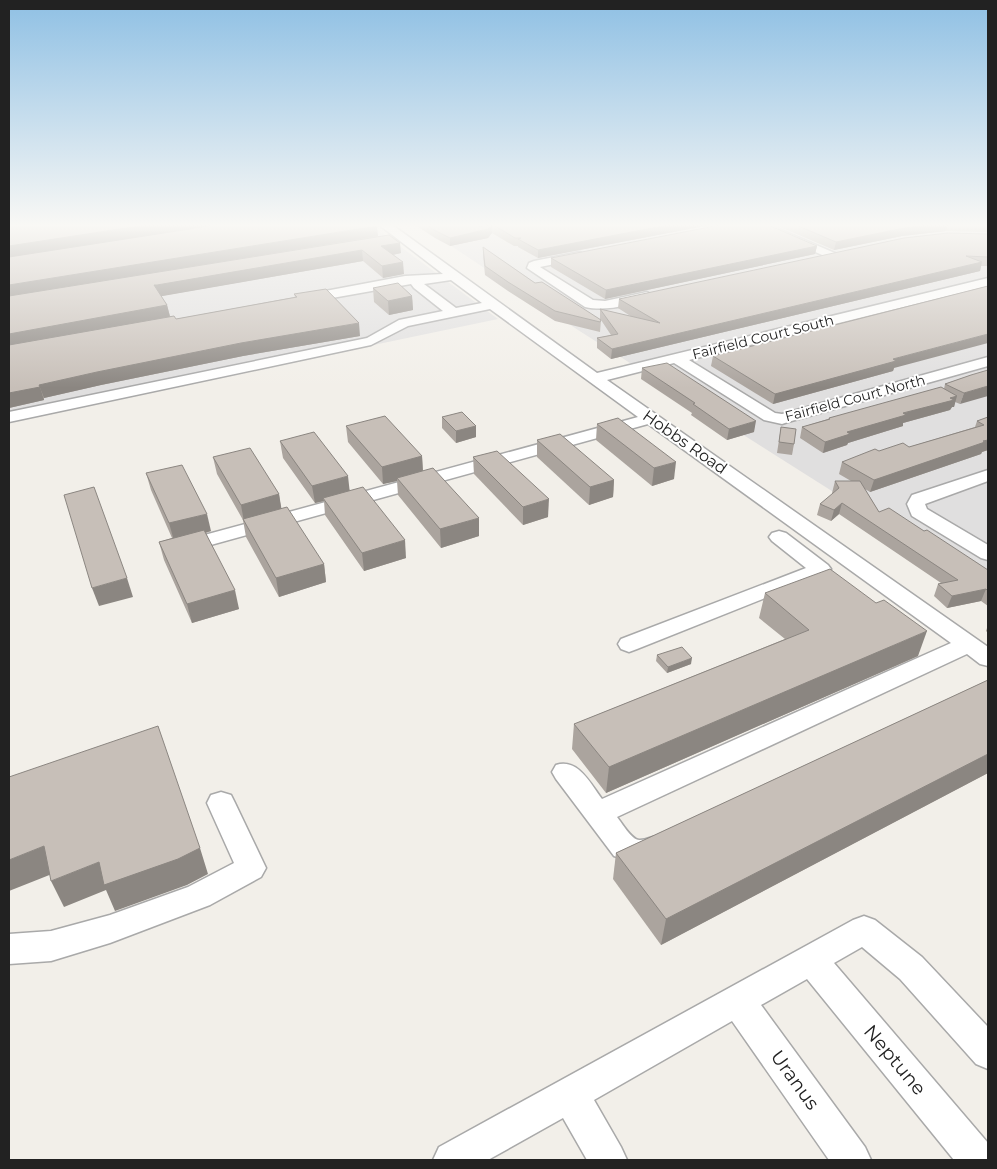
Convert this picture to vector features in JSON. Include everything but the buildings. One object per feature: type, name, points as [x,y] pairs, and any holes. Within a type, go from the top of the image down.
[{"type":"street","points":[[292,301],[404,280],[439,279]]},
{"type":"street","name":"Hobbs Road","points":[[457,279],[978,651]]},
{"type":"street","points":[[550,279],[590,304],[598,305],[662,293]]},
{"type":"street","points":[[417,280],[418,285],[452,312]]},
{"type":"street","name":"Fairfield Court South","points":[[595,378],[988,282]]},
{"type":"street","points":[[9,417],[371,341],[404,323],[492,305]]},
{"type":"street","name":"Fairfield Court North","points":[[676,358],[770,417],[782,419],[988,361]]},
{"type":"street","points":[[164,552],[652,418]]},
{"type":"street","points":[[988,475],[919,499],[916,504],[919,512],[988,554]]},
{"type":"street","points":[[779,537],[829,575]]},
{"type":"street","points":[[629,644],[829,575],[849,559]]},
{"type":"street","points":[[875,602],[897,593]]},
{"type":"street","points":[[598,813],[978,651]]},
{"type":"street","points":[[565,772],[624,847],[641,853],[676,836]]},
{"type":"street","points":[[9,949],[51,946],[110,929],[199,896],[251,868],[222,803]]},
{"type":"street","points":[[452,1160],[864,930],[911,968],[988,1052]]},
{"type":"street","name":"Neptune","points":[[811,960],[978,1160]]},
{"type":"street","name":"Uranus","points":[[738,1001],[852,1160]]},
{"type":"street","points":[[570,1094],[608,1160]]},
{"type":"shaded area","points":[[9,279],[444,279],[498,319],[9,421]]},
{"type":"shaded area","points":[[500,279],[988,279],[988,590],[578,330]]}]
